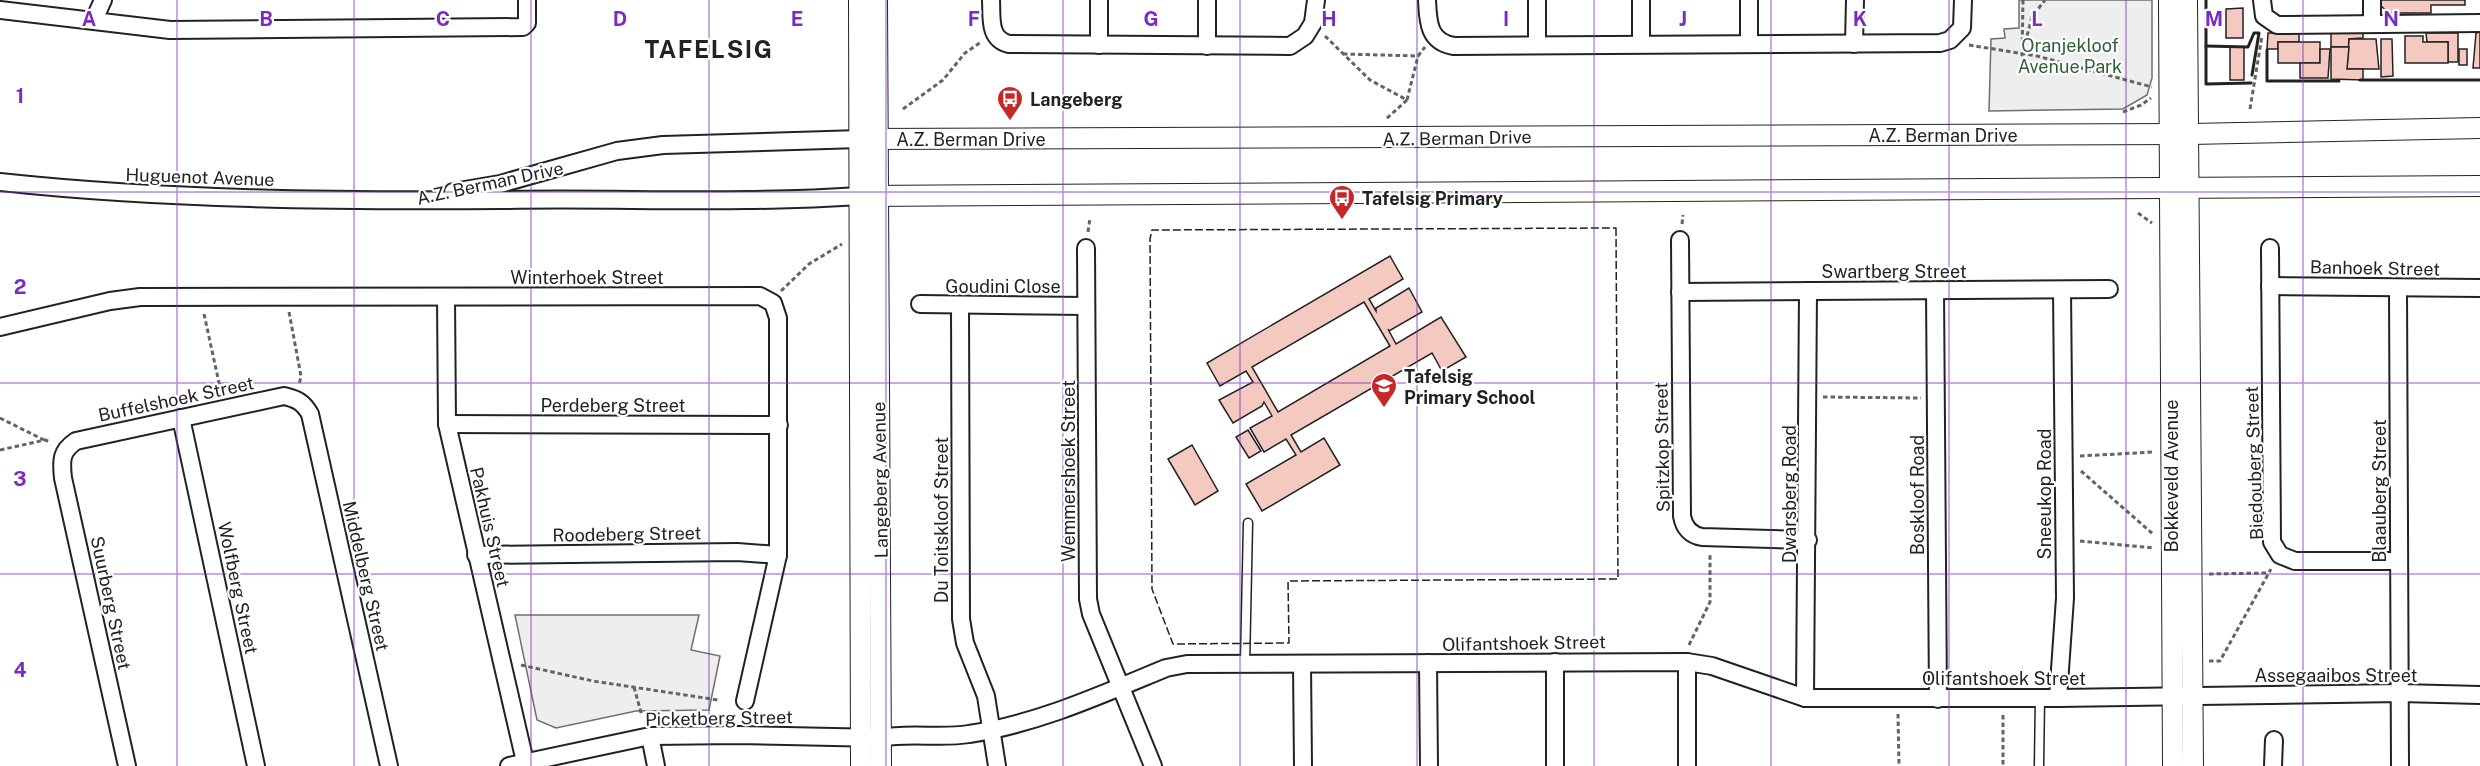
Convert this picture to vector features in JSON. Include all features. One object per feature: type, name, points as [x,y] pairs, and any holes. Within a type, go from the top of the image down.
[{"type":"street","points":[[94,20],[103,0]]},
{"type":"street","points":[[0,10],[170,30],[523,27],[527,23],[527,0]]},
{"type":"street","points":[[859,0],[868,139],[868,196]]},
{"type":"street","points":[[868,139],[877,0]]},
{"type":"street","points":[[992,0],[992,27],[995,37],[1004,43],[1207,46],[1290,46],[1305,36],[1313,23],[1316,0]]},
{"type":"street","points":[[1099,0],[1099,45]]},
{"type":"street","points":[[1207,0],[1207,46]]},
{"type":"street","points":[[1427,0],[1429,27],[1433,35],[1439,41],[1454,46],[1940,43],[1950,40],[1962,28],[1964,0]]},
{"type":"street","points":[[1537,0],[1538,45]]},
{"type":"street","points":[[1641,0],[1641,45]]},
{"type":"street","points":[[1749,0],[1749,44]]},
{"type":"street","points":[[1854,0],[1854,44]]},
{"type":"street","name":"Bokkeveld Avenue","points":[[2169,0],[2161,87],[2170,134],[2173,766]]},
{"type":"street","name":"Bokkeveld Avenue","points":[[2187,0],[2190,134],[2193,766]]},
{"type":"street","points":[[2262,0],[2267,20],[2277,25],[2480,23]]},
{"type":"street","points":[[2372,0],[2372,24]]},
{"type":"street","name":"A.Z. Berman Drive","points":[[398,202],[500,184],[617,151],[663,146],[868,139],[1385,139],[2190,134],[2480,128]]},
{"type":"street","name":"Huguenot Avenue","points":[[0,182],[177,197],[398,202]]},
{"type":"street","name":"A.Z. Berman Drive","points":[[398,202],[696,201],[868,196],[2480,186]]},
{"type":"street","name":"Langeberg Avenue","points":[[861,766],[868,196]]},
{"type":"street","name":"Langeberg Avenue","points":[[868,196],[881,766]]},
{"type":"street","name":"Spitzkop Street","points":[[1680,240],[1682,516],[1685,526],[1697,536]]},
{"type":"street","name":"Wemmershoek Street","points":[[1086,248],[1088,599],[1091,614],[1153,766]]},
{"type":"street","name":"Biedouberg Street","points":[[2270,248],[2272,542],[2280,555],[2295,561],[2399,561]]},
{"type":"street","name":"Banhoek Street","points":[[2270,286],[2480,288]]},
{"type":"street","name":"Blaauberg Street","points":[[2398,288],[2400,766]]},
{"type":"street","name":"Swartberg Street","points":[[1680,292],[2109,289]]},
{"type":"street","name":"Boskloof Road","points":[[1935,290],[1938,699]]},
{"type":"street","name":"Sneeukop Road","points":[[2058,698],[2065,598],[2062,290]]},
{"type":"street","name":"Dwarsberg Road","points":[[1805,698],[1808,540],[1808,291]]},
{"type":"street","name":"Winterhoek Street","points":[[0,327],[110,301],[140,297],[760,296],[773,303],[778,318],[778,555],[745,701]]},
{"type":"street","name":"Pakhuis Street","points":[[446,297],[447,424],[520,765]]},
{"type":"street","name":"Goudini Close","points":[[920,304],[1086,306]]},
{"type":"street","name":"Du Toitskloof Street","points":[[960,305],[961,620],[966,643],[986,696],[997,766]]},
{"type":"street","name":"Buffelshoek Street","points":[[66,448],[76,441],[284,396],[297,399]]},
{"type":"street","name":"Middelberg Street","points":[[297,399],[305,405],[310,414],[389,766]]},
{"type":"street","name":"Wolfberg Street","points":[[181,418],[256,766]]},
{"type":"street","name":"Perdeberg Street","points":[[447,424],[779,425]]},
{"type":"street","name":"Suurberg Street","points":[[66,448],[61,459],[63,478],[127,766]]},
{"type":"street","points":[[1697,536],[1808,540]]},
{"type":"street","name":"Roodeberg Street","points":[[476,555],[737,552],[778,555]]},
{"type":"street","points":[[1687,656],[1687,766]]},
{"type":"street","name":"Olifantshoek Street","points":[[881,738],[895,735],[967,735],[1025,722],[1166,668],[1187,664],[1555,662],[1687,656],[1805,698],[1938,699],[2173,695]]},
{"type":"street","points":[[1555,662],[1556,766]]},
{"type":"street","points":[[1428,663],[1429,766]]},
{"type":"street","points":[[1302,664],[1303,766]]},
{"type":"street","name":"Assegaaibos Street","points":[[2173,695],[2400,693],[2480,695]]},
{"type":"street","points":[[650,736],[656,766]]},
{"type":"street","name":"Picketberg Street","points":[[520,765],[650,736],[881,738]]},
{"type":"street","points":[[2273,766],[2274,740]]},
{"type":"lane","points":[[1245,664],[1248,522]]},
{"type":"lane","points":[[2039,766],[2040,698]]},
{"type":"path","points":[[2022,54],[2023,0]]},
{"type":"path","points":[[2022,54],[2032,17],[2045,0]]},
{"type":"path","points":[[2250,109],[2267,20]]},
{"type":"path","points":[[1386,119],[1407,100],[1418,56],[1433,35]]},
{"type":"path","points":[[1325,36],[1370,80],[1407,100]]},
{"type":"path","points":[[903,109],[943,80],[965,53],[985,40]]},
{"type":"path","points":[[1950,40],[2022,54],[2161,87],[2141,105],[2122,112]]},
{"type":"path","points":[[1341,53],[1418,56]]},
{"type":"path","points":[[2138,213],[2153,224]]},
{"type":"path","points":[[779,295],[785,285],[809,264],[843,243]]},
{"type":"path","points":[[201,298],[225,409]]},
{"type":"path","points":[[289,298],[289,317],[301,376],[297,399]]},
{"type":"path","points":[[1809,397],[1936,398]]},
{"type":"path","points":[[0,418],[66,448]]},
{"type":"path","points":[[0,450],[45,440]]},
{"type":"path","points":[[2064,456],[2171,452]]},
{"type":"path","points":[[2064,456],[2172,550]]},
{"type":"path","points":[[1687,656],[1710,602],[1710,553],[1697,536]]},
{"type":"path","points":[[2064,540],[2172,550]]},
{"type":"path","points":[[2192,661],[2220,661],[2280,555]]},
{"type":"path","points":[[2192,575],[2268,573]]},
{"type":"path","points":[[519,665],[718,700]]},
{"type":"path","points":[[634,687],[642,716]]},
{"type":"path","points":[[1898,698],[1899,766]]},
{"type":"path","points":[[2003,698],[2003,766]]},
{"type":"green space","name":"Oranjekloof Avenue Park","points":[[2019,0],[2152,0],[2152,78],[2147,95],[2123,109],[1989,111],[1991,39],[2005,38],[2004,29],[2019,28]]},
{"type":"green space","points":[[515,615],[699,615],[691,650],[720,656],[709,710],[636,711],[556,728],[537,720]]},
{"type":"building","points":[[2381,0],[2465,0],[2465,5],[2431,5],[2431,13],[2389,13],[2381,6]]},
{"type":"building","points":[[2243,8],[2243,38],[2226,38],[2226,9]]},
{"type":"building","points":[[2331,32],[2363,32],[2363,38],[2349,39],[2349,47],[2331,47]]},
{"type":"building","points":[[2480,32],[2480,68],[2473,68],[2476,33]]},
{"type":"building","points":[[2268,33],[2299,33],[2299,42],[2278,42],[2278,49],[2267,49]]},
{"type":"building","points":[[2426,33],[2458,33],[2458,62],[2448,62],[2448,42],[2427,42]]},
{"type":"building","points":[[2405,36],[2423,36],[2423,42],[2448,42],[2448,63],[2405,63]]},
{"type":"building","points":[[2349,39],[2376,39],[2379,69],[2347,69]]},
{"type":"building","points":[[2381,39],[2392,39],[2393,76],[2381,77]]},
{"type":"building","points":[[2278,42],[2320,42],[2320,63],[2278,63]]},
{"type":"building","points":[[2230,47],[2244,47],[2244,80],[2230,80]]},
{"type":"building","points":[[2331,47],[2349,47],[2347,69],[2363,69],[2363,80],[2331,79]]},
{"type":"building","points":[[2320,49],[2330,49],[2328,78],[2300,78],[2300,63],[2320,63]]},
{"type":"building","points":[[2459,49],[2467,49],[2467,65],[2459,65]]},
{"type":"building","points":[[1390,256],[1403,279],[1369,299],[1376,311],[1376,308],[1409,288],[1422,312],[1389,331],[1396,344],[1441,317],[1466,357],[1442,371],[1432,353],[1291,435],[1301,452],[1324,438],[1340,465],[1262,511],[1246,484],[1296,455],[1286,439],[1264,452],[1250,428],[1272,416],[1264,402],[1262,406],[1233,423],[1219,400],[1253,382],[1246,371],[1220,386],[1207,363]],"holes":[[[1364,302],[1390,346],[1278,412],[1252,367]]]},
{"type":"building","points":[[1248,430],[1261,451],[1249,458],[1236,437]]},
{"type":"building","points":[[1192,445],[1218,491],[1195,505],[1168,459]]},
{"type":"fence","points":[[1616,228],[1618,579],[1288,581],[1289,643],[1173,644],[1152,589],[1150,239],[1152,230],[1616,228]]},
{"type":"wall","points":[[2206,0],[2206,84],[2251,83]]},
{"type":"wall","points":[[2206,46],[2248,47],[2254,33],[2259,33],[2252,75]]},
{"type":"wall","points":[[2267,50],[2267,81],[2339,81]]},
{"type":"wall","points":[[2360,80],[2480,80]]},
{"type":"place","name":"Langeberg","points":[[1010,122]]},
{"type":"place","name":"Tafelsig Primary","points":[[1342,221]]},
{"type":"place","name":"Tafelsig Primary School","points":[[1384,409]]},
{"type":"district","name":"TAFELSIG","points":[[709,49]]}]
